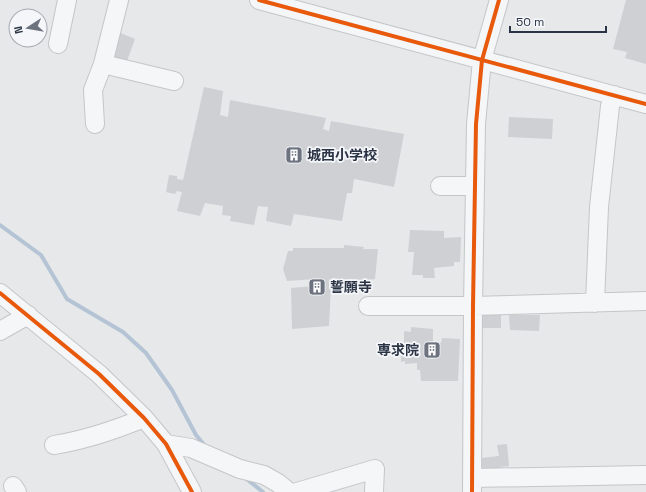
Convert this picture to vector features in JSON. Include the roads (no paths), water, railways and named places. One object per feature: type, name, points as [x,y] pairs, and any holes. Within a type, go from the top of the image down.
[{"type":"street","points":[[58,44],[67,0]]},
{"type":"street","points":[[95,124],[94,90],[103,64],[118,0]]},
{"type":"street","points":[[259,0],[646,104]]},
{"type":"street","points":[[499,0],[482,60],[476,124],[472,306],[472,485],[646,475]]},
{"type":"street","points":[[103,64],[174,81]]},
{"type":"street","points":[[595,302],[599,207],[610,106],[614,95]]},
{"type":"street","points":[[440,186],[475,186]]},
{"type":"street","points":[[0,293],[99,374],[144,418],[166,444],[192,492]]},
{"type":"street","points":[[368,306],[472,306],[646,301]]},
{"type":"street","points":[[0,331],[28,315]]},
{"type":"street","points":[[54,445],[80,440],[128,425],[144,418]]},
{"type":"street","points":[[166,444],[191,448],[240,469],[264,475],[278,483],[289,492]]},
{"type":"street","points":[[297,492],[375,468],[374,492]]},
{"type":"waterway","points":[[0,225],[41,255],[67,299],[123,332],[146,353],[172,390],[196,435],[206,447]]},
{"type":"waterway","points":[[244,477],[263,492]]},
{"type":"place","name":"城西小学校","points":[[294,155]]},
{"type":"place","name":"誓願寺","points":[[317,287]]},
{"type":"place","name":"専求院","points":[[432,350]]}]
